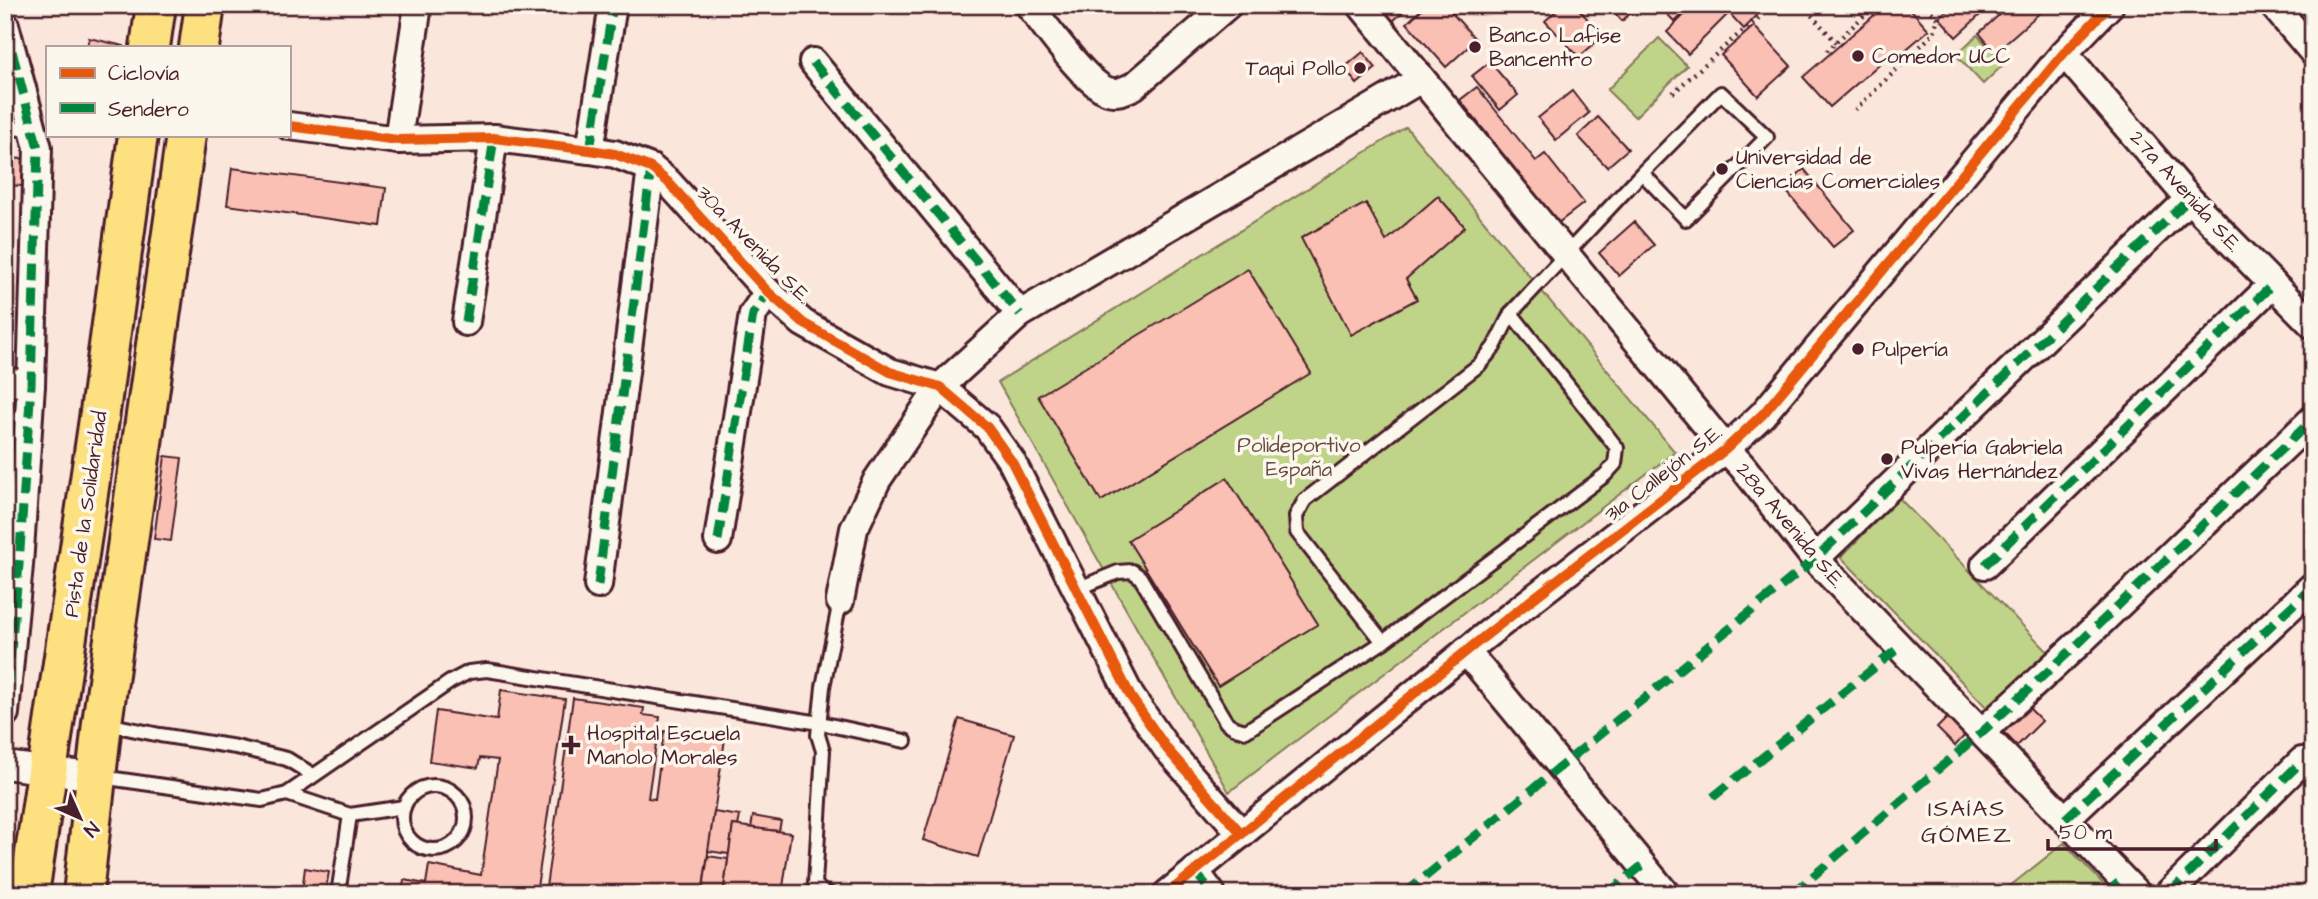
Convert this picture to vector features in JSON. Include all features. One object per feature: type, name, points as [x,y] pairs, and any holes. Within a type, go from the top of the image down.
[{"type":"main road","points":[[150,46],[156,5]]},
{"type":"main road","points":[[199,46],[205,5]]},
{"type":"main road","name":"Pista de la Solidaridad","points":[[29,894],[138,136]]},
{"type":"main road","points":[[83,894],[102,723],[186,136]]},
{"type":"street","points":[[398,140],[418,5]]},
{"type":"street","points":[[590,150],[612,5]]},
{"type":"street","points":[[1029,5],[1091,81],[1106,91],[1118,93],[1134,86],[1228,5]]},
{"type":"street","name":"28a Avenida S.E.","points":[[1362,5],[1742,466],[1815,559],[2137,894]]},
{"type":"street","name":"31a Callejón S.E.","points":[[1167,894],[1466,651],[1726,449],[1763,414],[2064,54],[2110,5]]},
{"type":"street","points":[[2273,5],[2313,52]]},
{"type":"street","points":[[5,25],[38,148],[18,383],[5,713]]},
{"type":"street","name":"27a Avenida S.E.","points":[[2064,54],[2189,199],[2313,325]]},
{"type":"street","points":[[813,62],[1020,314]]},
{"type":"street","points":[[840,601],[855,529],[877,480],[940,387],[1020,314],[1421,79]]},
{"type":"street","name":"30a Avenida S.E.","points":[[290,126],[398,140],[494,138],[615,154],[651,168],[668,182],[768,292],[803,323],[890,372],[940,387],[987,427],[1012,461],[1131,697],[1167,749],[1242,834]]},
{"type":"street","points":[[466,322],[494,138]]},
{"type":"street","points":[[598,585],[651,168]]},
{"type":"street","points":[[1815,559],[2189,199]]},
{"type":"street","points":[[1985,565],[2273,284]]},
{"type":"street","points":[[718,540],[753,314],[768,292]]},
{"type":"street","points":[[1982,732],[2313,419]]},
{"type":"street","points":[[2065,819],[2313,586]]},
{"type":"street","points":[[1466,651],[1666,894]]},
{"type":"street","points":[[2168,894],[2302,761]]},
{"type":"street","points":[[5,765],[97,776]]},
{"type":"street","points":[[1195,871],[1212,894]]},
{"type":"lane","points":[[1383,642],[1297,532],[1296,516],[1305,500],[1479,365],[1494,347],[1511,313],[1642,173],[1721,93],[1767,137],[1686,219],[1642,173]]},
{"type":"lane","points":[[5,130],[33,127]]},
{"type":"lane","points":[[1077,589],[1118,572],[1132,571],[1140,577],[1226,722],[1235,729],[1246,731],[1383,642],[1605,475],[1615,464],[1617,448],[1511,313]]},
{"type":"lane","points":[[829,894],[821,891],[815,884],[823,751],[818,734],[823,687],[840,601]]},
{"type":"lane","points":[[97,776],[262,800],[287,793],[458,677],[469,672],[487,670],[820,723],[905,741]]},
{"type":"lane","points":[[102,723],[287,759],[313,775]]},
{"type":"lane","points":[[287,793],[350,815],[404,807],[416,791],[436,786],[446,788],[461,801],[465,810],[464,830],[459,839],[443,849],[422,848],[414,844],[403,827],[404,807]]},
{"type":"lane","points":[[338,894],[350,815]]},
{"type":"path","points":[[1673,93],[1775,5]]},
{"type":"path","points":[[1802,5],[1836,43]]},
{"type":"path","points":[[1827,51],[1875,5]]},
{"type":"path","points":[[1855,110],[1934,33],[1938,18],[1924,5]]},
{"type":"green space","points":[[1977,35],[2005,63],[1983,84],[1956,55]]},
{"type":"green space","points":[[1659,38],[1687,66],[1635,117],[1607,90]]},
{"type":"green space","name":"Polideportivo España","points":[[1406,127],[1675,452],[1229,792],[998,382]]},
{"type":"green space","points":[[1899,498],[2052,656],[1994,715],[1841,557]]},
{"type":"green space","points":[[2064,843],[2113,894],[2000,894]]},
{"type":"building","points":[[1391,5],[1410,5],[1392,22],[1383,13]]},
{"type":"building","points":[[1426,5],[1445,5],[1476,40],[1446,67],[1407,23]]},
{"type":"building","points":[[1562,5],[1575,5],[1603,36],[1579,57],[1545,21]]},
{"type":"building","points":[[1608,5],[1639,5],[1622,21]]},
{"type":"building","points":[[1666,5],[1691,5],[1675,22],[1662,9]]},
{"type":"building","points":[[1694,5],[1767,5],[1744,29],[1729,13],[1688,54],[1667,32]]},
{"type":"building","name":"Comedor UCC","points":[[1886,5],[1907,5],[1929,30],[1896,58],[1892,53],[1830,107],[1803,77]]},
{"type":"building","points":[[1953,5],[1991,5],[1956,37],[1939,17]]},
{"type":"building","points":[[2010,5],[2037,5],[2042,11],[1995,52],[1979,33]]},
{"type":"building","points":[[1754,26],[1791,66],[1758,96],[1721,55]]},
{"type":"building","points":[[89,38],[124,46],[87,46]]},
{"type":"building","name":"Taqui Pollo","points":[[1363,52],[1376,68],[1357,84],[1344,68]]},
{"type":"building","points":[[1490,62],[1518,95],[1500,110],[1472,76]]},
{"type":"building","points":[[1477,87],[1536,161],[1545,154],[1584,203],[1558,223],[1460,100]]},
{"type":"building","points":[[1572,91],[1589,113],[1556,140],[1538,118]]},
{"type":"building","points":[[1598,117],[1628,149],[1607,167],[1578,136]]},
{"type":"building","points":[[5,158],[24,159],[22,186],[5,185]]},
{"type":"building","points":[[232,168],[386,188],[381,226],[227,205]]},
{"type":"building","points":[[1804,169],[1854,230],[1833,247],[1783,187]]},
{"type":"building","points":[[1438,196],[1465,227],[1406,279],[1417,299],[1351,335],[1301,238],[1366,203],[1386,241]]},
{"type":"building","points":[[1634,222],[1654,245],[1619,276],[1599,253]]},
{"type":"building","name":"Polideportivo España","points":[[1248,269],[1311,373],[1101,501],[1038,396]]},
{"type":"building","points":[[165,456],[182,458],[171,541],[154,539]]},
{"type":"building","points":[[1227,478],[1318,624],[1218,686],[1128,540]]},
{"type":"building","points":[[501,690],[565,699],[536,894],[402,894],[404,880],[426,884],[429,865],[481,875],[498,760],[480,758],[478,768],[429,761],[436,711],[497,720]]},
{"type":"building","points":[[573,698],[644,708],[643,715],[660,717],[648,798],[655,799],[664,731],[725,739],[702,894],[545,894]]},
{"type":"building","points":[[2024,703],[2042,721],[2017,746],[2000,728]]},
{"type":"building","points":[[1949,716],[1966,734],[1955,746],[1937,728]]},
{"type":"building","points":[[959,719],[1014,735],[978,857],[923,840]]},
{"type":"building","points":[[714,812],[740,816],[738,826],[733,825],[729,854],[708,851]]},
{"type":"building","points":[[753,816],[781,821],[779,831],[751,828]]},
{"type":"building","points":[[733,825],[791,833],[782,894],[723,894]]},
{"type":"building","points":[[708,856],[728,859],[723,894],[702,894]]},
{"type":"building","points":[[305,868],[329,872],[325,894],[302,891]]},
{"type":"marked path","points":[[590,150],[613,5]]},
{"type":"marked path","points":[[5,25],[38,148],[31,385],[19,565],[5,713]]},
{"type":"marked path","points":[[813,62],[1020,314]]},
{"type":"marked path","points":[[466,322],[494,138]]},
{"type":"marked path","points":[[598,585],[651,168]]},
{"type":"marked path","points":[[1404,894],[1815,559],[2189,199]]},
{"type":"marked path","points":[[1985,565],[2273,284]]},
{"type":"marked path","points":[[718,540],[753,314],[768,292]]},
{"type":"marked path","points":[[1792,894],[1982,732],[2313,419]]},
{"type":"marked path","points":[[2065,819],[2313,586]]},
{"type":"marked path","points":[[1713,797],[1900,647]]},
{"type":"marked path","points":[[2168,894],[2302,761]]},
{"type":"marked path","points":[[1607,894],[1643,865]]},
{"type":"marked path","points":[[1195,871],[1212,894]]},
{"type":"marked path","points":[[2105,894],[2123,879]]},
{"type":"cycle path","points":[[1167,894],[1485,636],[1726,449],[1763,414],[2064,53],[2110,5]]},
{"type":"cycle path","points":[[290,126],[398,140],[494,138],[615,154],[651,168],[668,182],[768,292],[803,323],[890,372],[940,387],[987,427],[1012,462],[1131,697],[1167,749],[1242,834]]},
{"type":"place","name":"Banco Lafise Bancentro","points":[[1475,47]]},
{"type":"place","name":"Comedor UCC","points":[[1858,56]]},
{"type":"place","name":"Taqui Pollo","points":[[1360,68]]},
{"type":"place","name":"Universidad de Ciencias Comerciales","points":[[1722,169]]},
{"type":"place","name":"Pulpería","points":[[1858,349]]},
{"type":"place","name":"Pulpería Gabriela Vivas Hernández","points":[[1887,459]]},
{"type":"place","name":"Hospital Escuela Manolo Morales","points":[[571,745]]},
{"type":"district","name":"ISAÍAS GÓMEZ","points":[[1967,821]]}]
